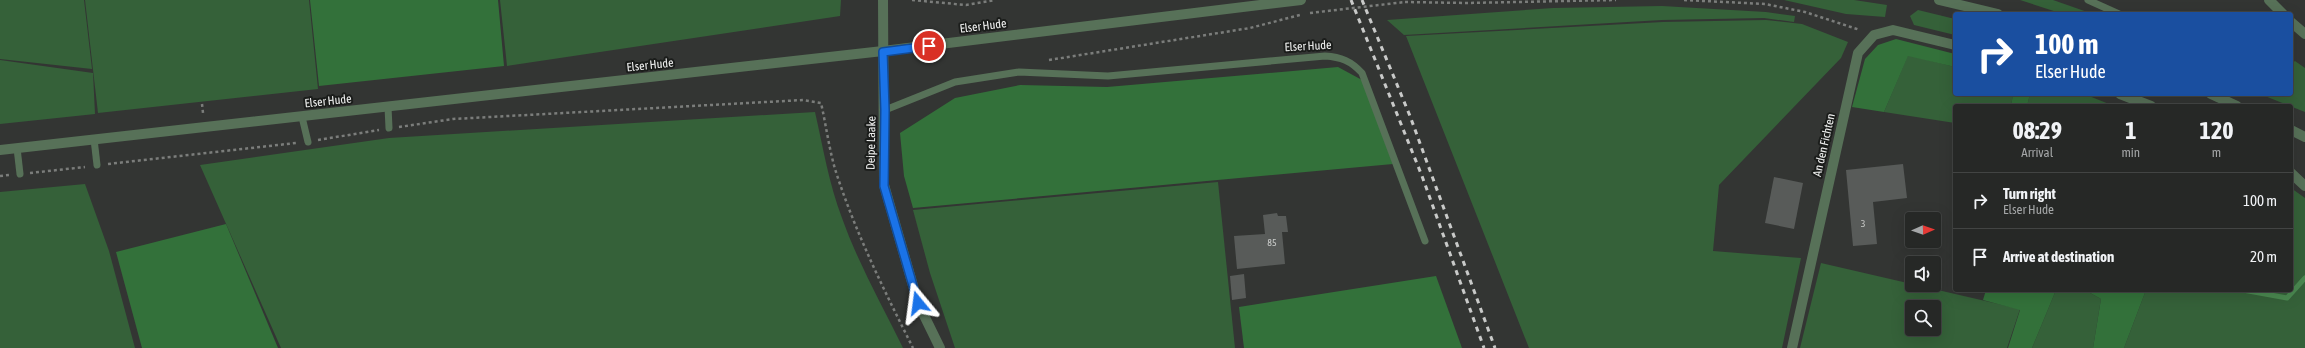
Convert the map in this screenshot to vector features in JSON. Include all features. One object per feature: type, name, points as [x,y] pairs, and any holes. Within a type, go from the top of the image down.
[{"type":"street","name":"Deipe Laake","points":[[883,0],[885,110],[884,186],[918,303],[940,348]]},
{"type":"street","name":"Elser Hude","points":[[0,150],[883,52],[1302,0]]},
{"type":"street","points":[[1940,0],[1990,12]]},
{"type":"street","points":[[2269,0],[2281,12]]},
{"type":"street","points":[[2293,27],[2305,34]]},
{"type":"street","points":[[1874,34],[1893,30],[1953,45]]},
{"type":"street","name":"An den Fichten","points":[[1792,348],[1858,53],[1874,34]]},
{"type":"street","points":[[2125,96],[2146,104]]},
{"type":"street","points":[[2215,96],[2233,104]]},
{"type":"street","points":[[2293,131],[2305,137]]},
{"type":"street","points":[[2293,176],[2305,186]]},
{"type":"lane","points":[[2088,0],[2115,12]]},
{"type":"lane","name":"Elser Hude","points":[[885,110],[955,82],[1019,72],[1108,76],[1335,56],[1350,62],[1362,73],[1425,241]]},
{"type":"lane","points":[[388,108],[389,128]]},
{"type":"lane","points":[[302,117],[308,142]]},
{"type":"lane","points":[[94,140],[97,165]]},
{"type":"lane","points":[[17,148],[20,174]]},
{"type":"path","points":[[912,0],[966,5],[995,0]]},
{"type":"path","points":[[1043,61],[1250,28],[1310,13],[1405,2],[1467,3],[1616,0]]},
{"type":"path","points":[[1684,0],[1765,4],[1805,12],[1874,34]]},
{"type":"path","points":[[0,176],[308,142],[453,119],[803,100],[822,103],[835,168],[851,214],[872,268],[914,348]]},
{"type":"green space","points":[[0,0],[84,0],[92,69],[0,59]]},
{"type":"green space","points":[[85,0],[309,0],[318,89],[98,113]]},
{"type":"green space","points":[[310,0],[498,0],[504,66],[319,86]]},
{"type":"green space","points":[[500,0],[841,0],[840,16],[507,66]]},
{"type":"green space","points":[[1784,0],[1854,0],[1887,5],[1885,17],[1846,14]]},
{"type":"green space","points":[[2020,0],[2053,0],[2087,12],[2057,12]]},
{"type":"green space","points":[[1662,6],[1766,12],[1795,16],[1794,22],[1764,18],[1662,20],[1404,35],[1387,20],[1553,8]]},
{"type":"green space","points":[[1918,10],[1953,19],[1953,35],[1914,25],[1910,16]]},
{"type":"green space","points":[[1766,20],[1802,24],[1848,42],[1841,58],[1719,185],[1713,251],[1801,258],[1782,348],[1529,348],[1406,36],[1663,22]]},
{"type":"green space","points":[[1896,39],[1953,53],[1953,67],[1908,56],[1884,112],[1852,107],[1865,59],[1878,45]]},
{"type":"green space","points":[[1908,55],[1953,66],[1953,96],[2013,96],[2011,104],[1953,104],[1953,123],[1884,112]]},
{"type":"green space","points":[[0,60],[93,73],[95,114],[0,124]]},
{"type":"green space","points":[[2295,61],[2305,68],[2305,112],[2293,107],[2293,104],[2285,104],[2265,96],[2293,96],[2293,62]]},
{"type":"green space","points":[[1338,67],[1362,80],[1393,164],[913,208],[904,176],[900,133],[955,98],[1020,85],[1107,87]]},
{"type":"green space","points":[[2013,96],[2030,96],[2028,104],[2011,104]]},
{"type":"green space","points":[[2030,96],[2089,96],[2109,104],[2028,104]]},
{"type":"green space","points":[[815,112],[830,179],[837,205],[848,235],[903,348],[281,348],[200,165],[389,138]]},
{"type":"green space","points":[[1218,182],[1235,348],[955,348],[930,273],[913,210]]},
{"type":"green space","points":[[85,184],[109,251],[135,348],[0,348],[0,192]]},
{"type":"green space","points":[[2293,189],[2305,198],[2305,348],[2124,348],[2145,292],[2293,292]]},
{"type":"green space","points":[[226,224],[278,348],[142,348],[116,252]]},
{"type":"green space","points":[[1821,263],[1905,282],[1905,292],[1941,292],[1941,291],[2020,309],[2007,348],[1800,348]]},
{"type":"green space","points":[[1436,276],[1462,348],[1244,348],[1239,307]]},
{"type":"green space","points":[[1985,292],[2055,292],[2032,348],[2008,348],[2020,310],[1983,300]]},
{"type":"green space","points":[[2055,292],[2089,292],[2101,299],[2093,348],[2032,348]]},
{"type":"green space","points":[[2089,292],[2145,292],[2124,348],[2093,348],[2101,299]]},
{"type":"building","points":[[1903,164],[1907,198],[1873,202],[1877,244],[1853,246],[1846,170]]},
{"type":"building","points":[[1774,177],[1803,183],[1794,229],[1765,223]]},
{"type":"building","points":[[1277,213],[1278,216],[1286,216],[1288,232],[1282,232],[1285,264],[1237,269],[1234,236],[1265,234],[1263,215]]},
{"type":"building","points":[[1244,274],[1246,298],[1232,300],[1230,276]]},
{"type":"waterway","points":[[2293,291],[2305,278]]},
{"type":"waterway","points":[[2254,292],[2287,298],[2292,292]]},
{"type":"railway","points":[[1351,0],[1422,176],[1484,348]]},
{"type":"railway","points":[[1362,0],[1410,116],[1495,348]]},
{"type":"route","points":[[918,303],[884,186],[885,110],[883,52],[929,46]]}]
